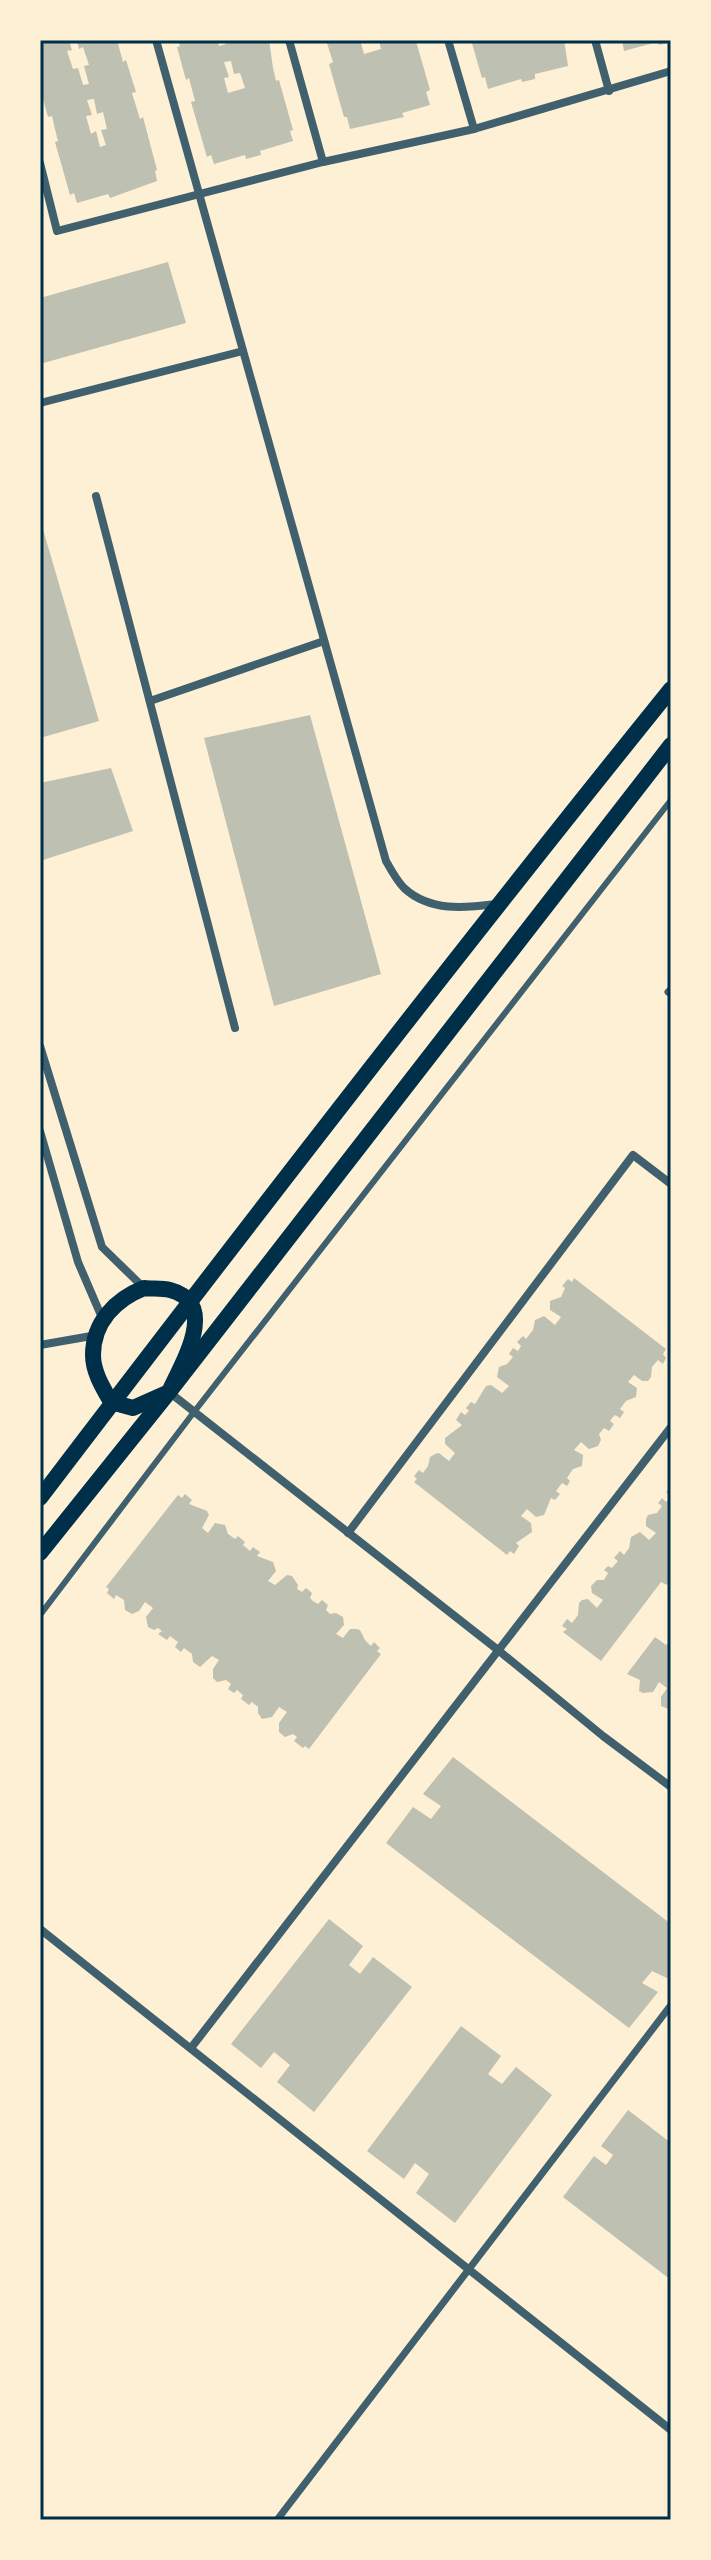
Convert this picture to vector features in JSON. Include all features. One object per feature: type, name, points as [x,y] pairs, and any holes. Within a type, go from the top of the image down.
[{"type":"main road","points":[[40,1498],[497,904],[671,689]]},
{"type":"main road","points":[[40,1553],[169,1392],[671,745]]},
{"type":"main road","points":[[144,1288],[171,1290],[190,1300],[196,1316],[195,1330],[169,1392],[133,1408],[111,1402],[96,1373],[92,1354],[111,1307],[126,1295],[144,1288]]},
{"type":"street","points":[[156,40],[386,861],[404,888],[432,906],[468,908],[497,904]]},
{"type":"street","points":[[289,40],[323,162]]},
{"type":"street","points":[[448,40],[474,129]]},
{"type":"street","points":[[595,40],[609,91]]},
{"type":"street","points":[[40,163],[57,231],[323,162],[474,129],[671,71]]},
{"type":"street","points":[[40,403],[243,351]]},
{"type":"street","points":[[96,496],[235,1028]]},
{"type":"street","points":[[150,701],[324,641]]},
{"type":"street","points":[[40,1046],[102,1247],[144,1288]]},
{"type":"street","points":[[40,1131],[100,1328],[40,1345]]},
{"type":"street","points":[[348,1533],[633,1155],[671,1184]]},
{"type":"street","points":[[169,1392],[671,1787]]},
{"type":"street","points":[[191,2048],[671,1427]]},
{"type":"street","points":[[40,1929],[671,2430]]},
{"type":"street","points":[[277,2520],[671,2005]]},
{"type":"lane","points":[[40,1615],[194,1412],[671,800]]},
{"type":"building","points":[[40,40],[69,40],[72,50],[67,51],[73,69],[78,68],[83,85],[89,84],[84,66],[89,65],[77,40],[117,40],[136,92],[132,93],[140,119],[143,117],[157,181],[110,198],[108,194],[77,203],[74,193],[70,195],[55,142],[58,141],[52,116],[48,117],[40,88]],"holes":[[[94,99],[97,114],[103,112],[107,129],[101,130],[106,145],[100,147],[96,131],[91,134],[86,116],[92,115],[87,100]]]},
{"type":"building","points":[[178,40],[218,40],[219,46],[226,44],[225,40],[269,40],[276,81],[279,80],[293,130],[290,131],[293,141],[260,151],[261,155],[246,159],[245,155],[214,164],[211,155],[207,157],[191,102],[195,101],[177,47],[180,46]],"holes":[[[231,61],[234,74],[240,73],[245,88],[228,93],[224,78],[229,77],[224,62]]]},
{"type":"building","points":[[326,40],[360,40],[364,54],[381,49],[379,40],[416,41],[430,90],[426,92],[430,105],[402,113],[404,117],[350,129],[329,64],[333,62]]},
{"type":"building","points":[[471,40],[564,40],[568,66],[535,74],[535,79],[522,82],[521,79],[488,89]]},
{"type":"building","points":[[622,40],[671,42],[659,45],[657,42],[624,51]]},
{"type":"building","points":[[168,262],[186,323],[40,364],[40,298]]},
{"type":"building","points":[[40,519],[99,721],[40,738]]},
{"type":"building","points":[[310,715],[381,974],[274,1006],[204,738]]},
{"type":"building","points":[[111,768],[133,831],[40,861],[40,783]]},
{"type":"building","points":[[574,1278],[666,1349],[663,1354],[666,1358],[663,1364],[658,1360],[652,1367],[648,1381],[634,1375],[628,1382],[637,1388],[636,1397],[626,1401],[620,1409],[624,1412],[620,1418],[615,1415],[612,1418],[610,1421],[614,1424],[609,1431],[604,1428],[599,1434],[601,1440],[598,1446],[589,1449],[581,1442],[574,1450],[583,1455],[582,1466],[573,1469],[567,1478],[570,1481],[567,1486],[562,1483],[556,1491],[560,1494],[555,1500],[551,1498],[544,1515],[536,1517],[527,1509],[521,1516],[531,1523],[532,1532],[516,1543],[519,1546],[514,1554],[510,1551],[507,1555],[414,1482],[417,1479],[414,1476],[419,1470],[423,1473],[430,1457],[435,1454],[439,1453],[449,1461],[455,1453],[445,1444],[445,1438],[462,1425],[456,1420],[461,1412],[465,1415],[469,1411],[466,1408],[471,1402],[475,1404],[486,1386],[491,1385],[502,1393],[509,1386],[497,1377],[499,1367],[513,1357],[509,1354],[513,1348],[518,1351],[521,1346],[517,1342],[523,1336],[526,1339],[533,1330],[535,1320],[544,1316],[555,1325],[561,1317],[550,1310],[550,1301],[561,1297],[565,1288],[562,1286],[568,1279],[572,1282]]},
{"type":"building","points":[[671,1486],[671,1571],[668,1575],[671,1580],[667,1585],[661,1582],[601,1661],[563,1632],[567,1629],[562,1626],[567,1619],[572,1623],[582,1600],[588,1599],[597,1608],[603,1600],[592,1593],[591,1586],[597,1580],[604,1580],[608,1573],[604,1570],[608,1566],[612,1568],[618,1561],[614,1558],[620,1551],[624,1555],[631,1537],[640,1532],[649,1540],[656,1533],[646,1526],[646,1519],[648,1515],[657,1513],[662,1506],[658,1503],[662,1498],[666,1502],[668,1500],[670,1496],[666,1492]]},
{"type":"building","points":[[185,1494],[192,1500],[189,1504],[207,1511],[209,1515],[202,1528],[208,1533],[215,1523],[225,1525],[228,1534],[235,1539],[238,1536],[250,1551],[253,1547],[260,1552],[257,1556],[273,1562],[276,1571],[268,1581],[275,1585],[287,1575],[292,1576],[297,1589],[302,1592],[306,1588],[312,1593],[310,1598],[313,1601],[318,1604],[322,1600],[328,1605],[326,1610],[330,1614],[343,1617],[344,1625],[336,1634],[343,1638],[350,1629],[360,1630],[371,1646],[374,1642],[380,1648],[377,1651],[381,1654],[309,1749],[294,1741],[297,1737],[293,1734],[285,1737],[279,1732],[279,1723],[287,1712],[279,1707],[272,1717],[262,1719],[258,1707],[241,1699],[243,1695],[237,1690],[234,1693],[228,1689],[231,1684],[226,1680],[217,1682],[213,1678],[213,1669],[219,1660],[212,1656],[200,1667],[193,1662],[192,1654],[184,1648],[181,1652],[175,1647],[178,1642],[170,1636],[167,1640],[158,1634],[162,1631],[158,1628],[148,1627],[146,1617],[153,1608],[145,1602],[139,1611],[132,1614],[125,1610],[124,1600],[116,1595],[114,1599],[107,1593],[109,1589],[106,1587],[178,1495],[182,1498]]},
{"type":"building","points":[[655,1637],[671,1645],[671,1710],[661,1706],[661,1697],[667,1688],[659,1682],[653,1692],[643,1693],[639,1691],[640,1680],[627,1674]]},
{"type":"building","points":[[453,1757],[671,1924],[671,1977],[669,1979],[652,1971],[642,1983],[658,1992],[629,2028],[386,1843],[413,1807],[431,1819],[441,1806],[423,1794]]},
{"type":"building","points":[[329,1919],[363,1946],[349,1965],[360,1974],[373,1957],[412,1987],[314,2112],[277,2082],[290,2065],[274,2052],[261,2068],[231,2044]]},
{"type":"building","points":[[461,2026],[501,2056],[488,2074],[502,2084],[516,2067],[552,2095],[455,2223],[416,2193],[429,2174],[415,2163],[404,2179],[367,2151]]},
{"type":"building","points":[[628,2110],[671,2143],[671,2280],[563,2197],[594,2156],[606,2165],[613,2155],[601,2146]]}]
